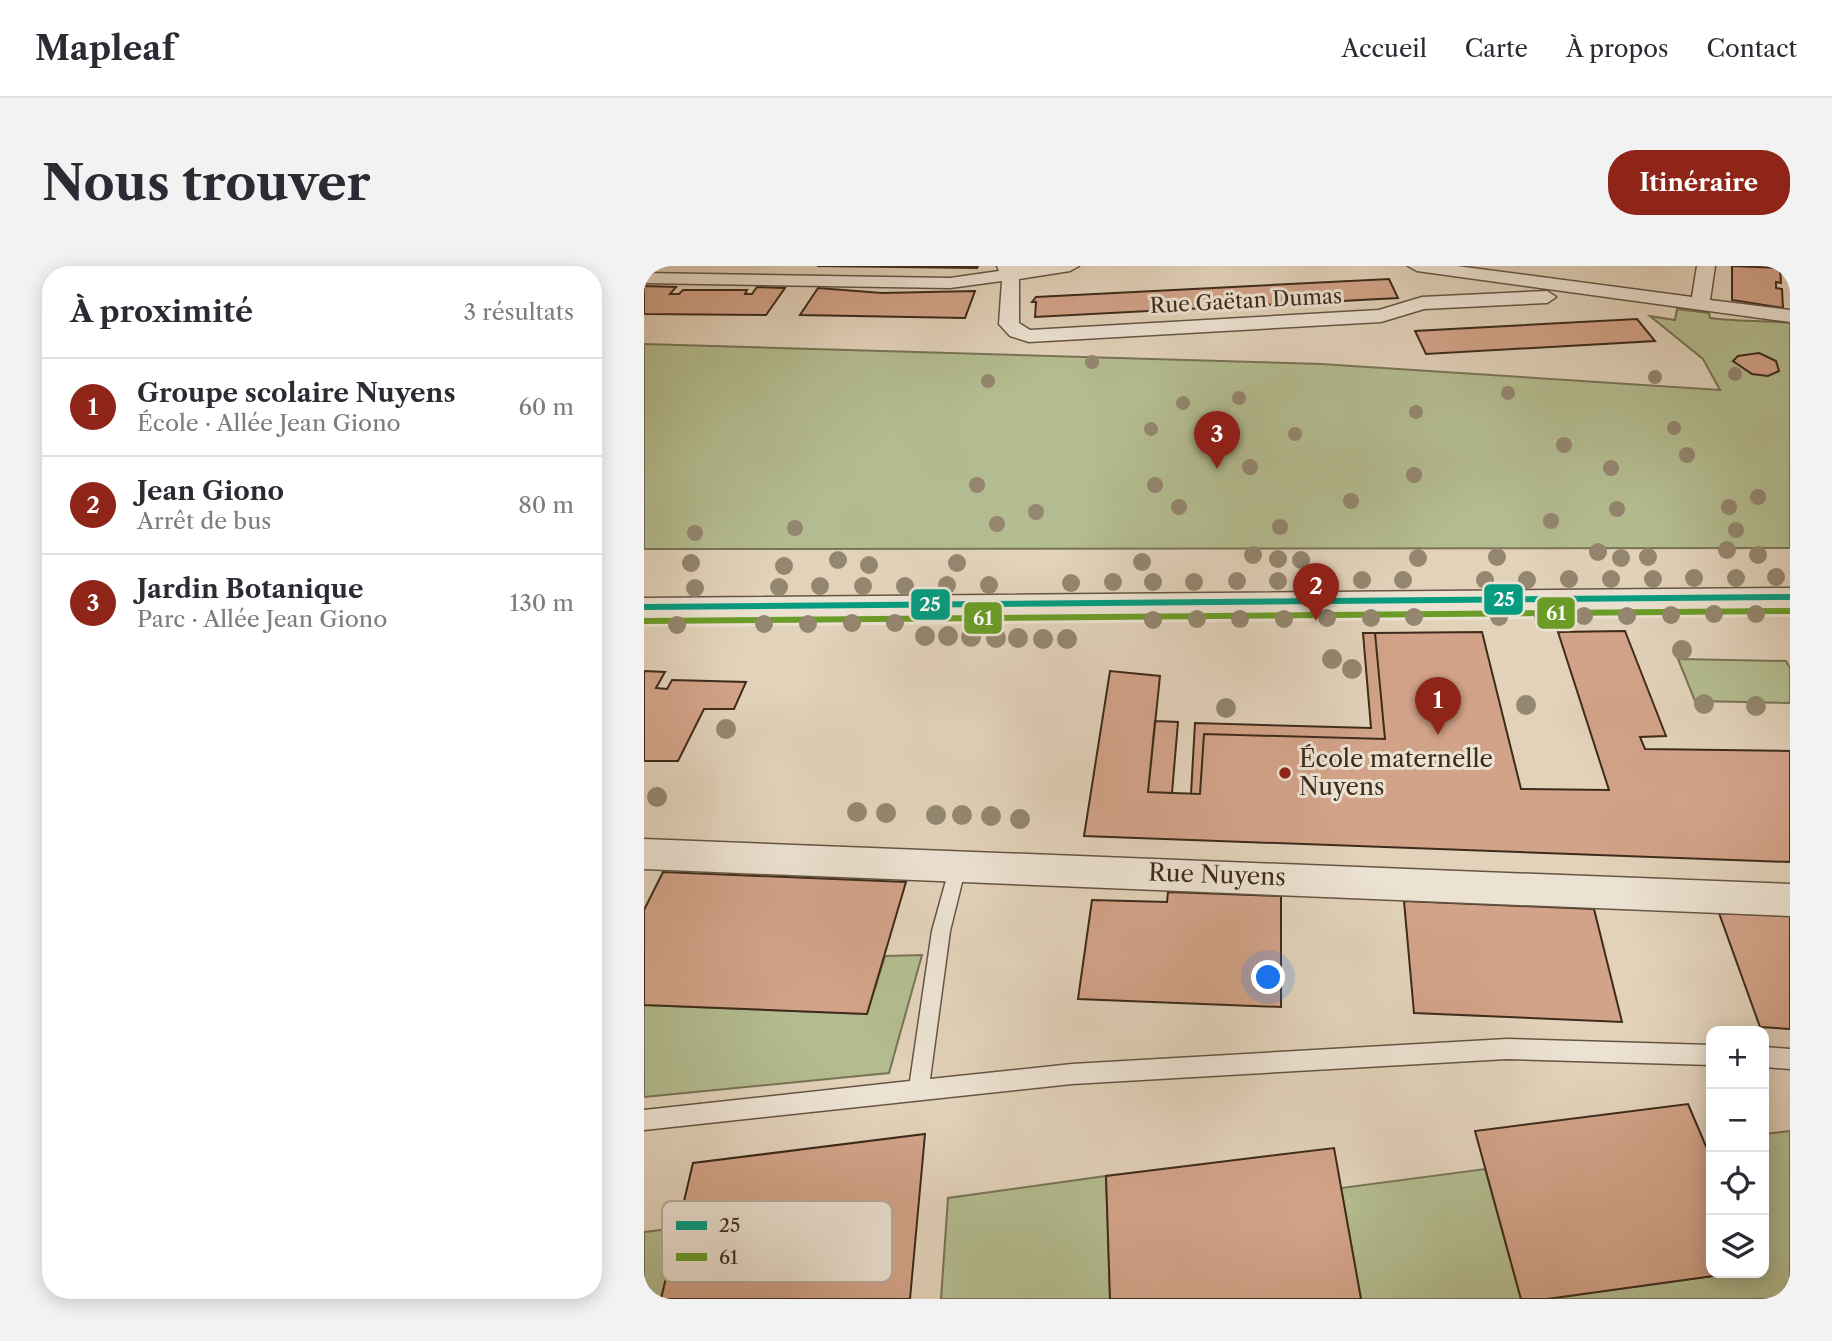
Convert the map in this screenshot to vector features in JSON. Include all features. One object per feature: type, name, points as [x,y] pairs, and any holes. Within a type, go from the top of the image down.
[{"type":"street","points":[[644,278],[656,266]]},
{"type":"street","points":[[644,278],[950,284],[1008,271],[1070,266]]},
{"type":"street","points":[[1417,266],[1790,316]]},
{"type":"street","points":[[1700,304],[1706,266]]},
{"type":"street","name":"Rue Gaëtan Dumas","points":[[1008,271],[1012,284],[1009,324],[1017,332],[1029,336],[1381,316],[1422,303],[1547,297]]},
{"type":"street","points":[[644,607],[1790,597]]},
{"type":"street","name":"Rue Nuyens","points":[[644,854],[1790,900]]},
{"type":"lane","points":[[919,1090],[941,931],[958,866]]},
{"type":"lane","points":[[644,1120],[1066,1074],[1507,1049],[1706,1055]]},
{"type":"lane","points":[[1769,1057],[1790,1059]]},
{"type":"green space","points":[[1677,309],[1709,313],[1710,318],[1790,323],[1790,548],[644,549],[644,344],[1321,364],[1720,390],[1703,359],[1650,316],[1675,320]]},
{"type":"green space","points":[[1678,659],[1786,661],[1790,668],[1790,703],[1695,701]]},
{"type":"green space","points":[[922,955],[889,1073],[644,1097],[644,1005],[867,1014],[885,956]]},
{"type":"green space","points":[[1790,1131],[1790,1299],[1547,1299],[1706,1277],[1769,1278],[1769,1133]]},
{"type":"green space","points":[[1485,1169],[1521,1299],[1361,1299],[1341,1188]]},
{"type":"green space","points":[[1106,1176],[1110,1299],[941,1299],[948,1198]]},
{"type":"green space","points":[[662,1230],[662,1282],[665,1282],[661,1299],[644,1299],[644,1232]]},
{"type":"building","points":[[817,266],[978,266],[977,268]]},
{"type":"building","points":[[1732,266],[1780,268],[1781,283],[1776,282],[1776,288],[1782,289],[1783,308],[1732,300]]},
{"type":"building","points":[[1389,279],[1398,298],[1035,317],[1036,302],[1032,302],[1036,297]]},
{"type":"building","points":[[644,286],[676,287],[670,294],[679,294],[683,290],[747,290],[745,294],[752,294],[757,287],[785,288],[766,315],[644,314]]},
{"type":"building","points":[[818,288],[882,293],[975,291],[965,318],[800,315]]},
{"type":"building","points":[[1637,319],[1655,341],[1426,354],[1415,331]]},
{"type":"building","points":[[1759,353],[1776,361],[1779,371],[1768,376],[1752,374],[1733,361],[1738,356]]},
{"type":"building","points":[[1625,631],[1666,736],[1640,737],[1645,749],[1790,751],[1790,862],[1084,836],[1110,671],[1160,676],[1148,792],[1200,794],[1204,734],[1385,739],[1375,633],[1482,632],[1521,789],[1609,790],[1558,632]]},
{"type":"building","points":[[1363,633],[1375,633],[1385,739],[1204,734],[1200,794],[1191,794],[1195,723],[1371,728]]},
{"type":"building","points":[[644,671],[665,672],[656,688],[667,689],[672,680],[746,682],[734,709],[704,709],[678,761],[644,761]]},
{"type":"building","points":[[1155,721],[1178,722],[1172,793],[1148,792]]},
{"type":"building","points":[[663,872],[906,882],[867,1014],[644,1005],[644,910]]},
{"type":"building","points":[[1168,892],[1281,896],[1281,1007],[1078,999],[1092,900],[1167,902]]},
{"type":"building","points":[[1404,901],[1594,909],[1622,1022],[1414,1013]]},
{"type":"building","points":[[1719,913],[1790,916],[1790,1029],[1760,1026]]},
{"type":"building","points":[[1688,1104],[1706,1146],[1706,1277],[1547,1299],[1521,1299],[1475,1131]]},
{"type":"building","points":[[925,1134],[910,1299],[661,1299],[665,1282],[892,1282],[892,1201],[684,1201],[693,1163]]},
{"type":"building","points":[[1334,1148],[1361,1299],[1110,1299],[1106,1176]]},
{"type":"transit line","name":"25","points":[[644,607],[1790,597]]},
{"type":"transit line","name":"61","points":[[644,621],[1790,611]]},
{"type":"place","name":"Jardin Botanique","points":[[1217,469]]},
{"type":"place","name":"Jean Giono","points":[[1316,621]]},
{"type":"place","name":"Groupe scolaire Nuyens","points":[[1438,735]]},
{"type":"place","name":"École maternelle Nuyens","points":[[1285,773]]}]
